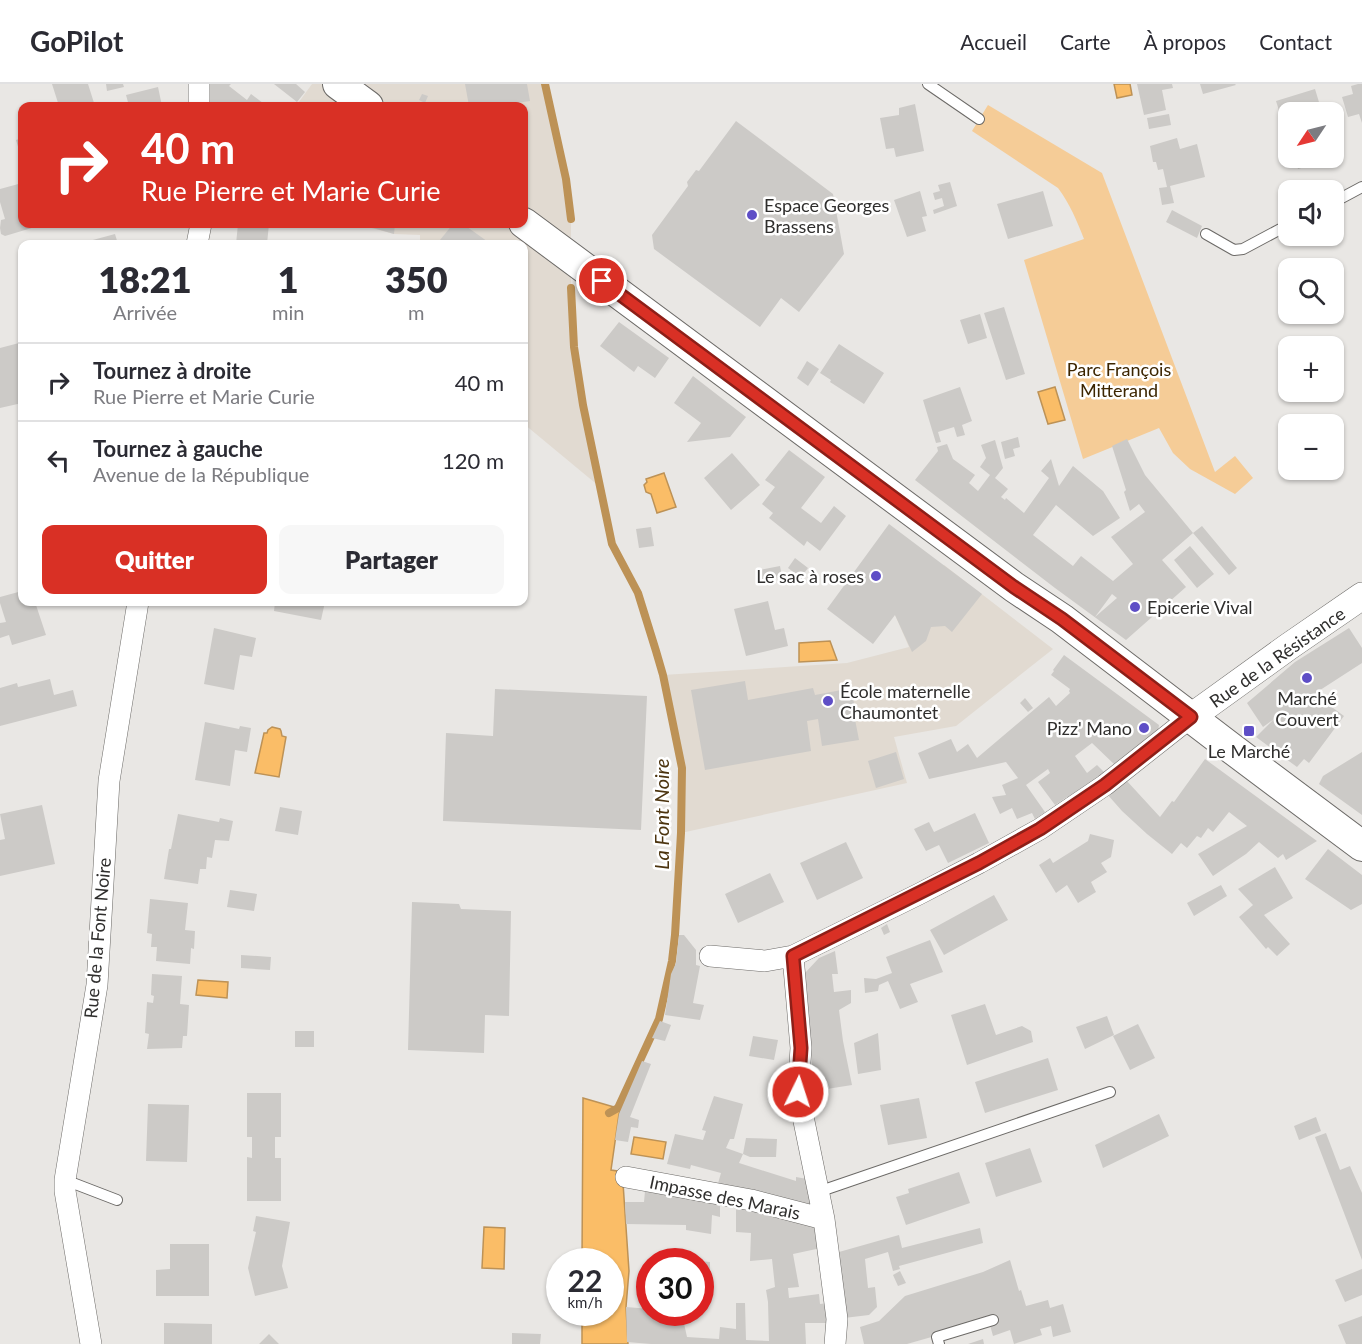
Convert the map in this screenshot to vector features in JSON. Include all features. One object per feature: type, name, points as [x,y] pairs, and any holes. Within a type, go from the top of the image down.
[{"type":"main road","points":[[339,85],[362,102]]},
{"type":"main road","points":[[528,227],[1005,580],[1072,626],[1362,846]]},
{"type":"street","points":[[199,84],[199,102]]},
{"type":"street","name":"Rue de la Résistance","points":[[1191,717],[1362,596]]},
{"type":"street","name":"Rue de la Font Noire","points":[[91,1344],[65,1180],[97,985],[109,781],[137,606]]},
{"type":"street","points":[[710,956],[765,961],[793,956],[979,863],[1040,829],[1105,785],[1191,717]]},
{"type":"street","points":[[793,956],[801,1048],[798,1092],[824,1218],[837,1319],[835,1344]]},
{"type":"street","name":"Impasse des Marais","points":[[626,1177],[751,1200],[824,1218]]},
{"type":"lane","points":[[928,84],[979,119]]},
{"type":"lane","points":[[1344,197],[1362,187]]},
{"type":"lane","points":[[1206,234],[1234,250],[1243,249],[1278,230]]},
{"type":"lane","points":[[818,1192],[1110,1092]]},
{"type":"lane","points":[[65,1180],[117,1200]]},
{"type":"lane","points":[[939,1344],[937,1337],[993,1320]]},
{"type":"shaded area","points":[[312,84],[545,84],[566,179],[571,219],[574,347],[600,487],[528,427],[528,240],[420,240],[420,235],[394,234],[371,228],[528,228],[528,102],[299,102]]},
{"type":"shaded area","points":[[1114,84],[1130,84],[1132,95],[1117,98]]},
{"type":"shaded area","points":[[1055,387],[1065,420],[1048,424],[1038,392]]},
{"type":"shaded area","points":[[664,473],[676,507],[657,513],[651,494],[646,492],[644,485],[647,482],[646,479]]},
{"type":"shaded area","name":"École maternelle Chaumontet","points":[[944,565],[1053,649],[956,726],[894,737],[907,783],[681,833],[682,768],[663,675],[847,663],[909,647],[895,615],[927,589]]},
{"type":"shaded area","points":[[830,641],[837,660],[799,662],[799,643]]},
{"type":"shaded area","points":[[272,727],[280,729],[282,736],[286,737],[279,777],[255,773],[264,733]]},
{"type":"shaded area","points":[[198,980],[228,982],[227,998],[196,995]]},
{"type":"shaded area","points":[[583,1098],[621,1109],[611,1170],[624,1172],[629,1271],[626,1307],[628,1344],[582,1344],[582,1326],[624,1326],[624,1248],[582,1248]]},
{"type":"shaded area","points":[[634,1137],[666,1142],[663,1159],[631,1154]]},
{"type":"shaded area","points":[[484,1227],[505,1228],[504,1269],[482,1268]]},
{"type":"green space","name":"Parc François Mitterand","points":[[988,105],[1102,173],[1215,472],[1235,456],[1253,478],[1235,494],[1190,469],[1173,453],[1159,428],[1083,459],[1024,260],[1084,239],[1070,206],[1058,188],[972,131]]},
{"type":"building","points":[[52,84],[88,84],[94,102],[58,102]]},
{"type":"building","points":[[106,84],[123,84],[124,87],[107,91]]},
{"type":"building","points":[[208,84],[231,84],[229,86],[247,100],[251,94],[262,102],[209,102]]},
{"type":"building","points":[[274,84],[296,84],[305,92],[297,102]]},
{"type":"building","points":[[465,84],[527,84],[530,101],[523,102],[468,102]]},
{"type":"building","points":[[1137,84],[1172,84],[1173,88],[1162,90],[1166,110],[1144,115]]},
{"type":"building","points":[[1200,84],[1235,84],[1236,85],[1203,94]]},
{"type":"building","points":[[1362,84],[1362,123],[1359,114],[1348,117],[1342,97],[1353,94],[1351,86]]},
{"type":"building","points":[[158,87],[161,102],[128,102],[126,95]]},
{"type":"building","points":[[1315,89],[1319,102],[1278,102],[1278,107],[1276,101]]},
{"type":"building","points":[[422,94],[428,96],[425,102],[419,100]]},
{"type":"building","points":[[915,104],[924,151],[896,157],[894,148],[886,149],[880,118],[899,115],[899,108]]},
{"type":"building","points":[[1169,114],[1171,125],[1149,129],[1147,118]]},
{"type":"building","name":"Espace Georges Brassens","points":[[736,121],[833,194],[844,254],[799,312],[781,298],[760,327],[654,249],[652,235],[688,186],[687,182],[696,170],[699,171]]},
{"type":"building","points":[[1177,138],[1180,149],[1197,144],[1205,177],[1170,186],[1174,203],[1162,205],[1159,188],[1167,187],[1163,169],[1158,170],[1156,162],[1153,162],[1150,146]]},
{"type":"building","points":[[950,182],[957,206],[934,214],[933,210],[944,206],[942,198],[935,200],[933,193],[940,191],[938,185]]},
{"type":"building","points":[[18,184],[18,228],[32,228],[5,236],[1,234],[1,220],[5,219],[0,202],[0,189]]},
{"type":"building","points":[[920,191],[927,216],[922,217],[926,231],[907,237],[894,200]]},
{"type":"building","points":[[1043,191],[1053,226],[1008,239],[997,204]]},
{"type":"building","points":[[1172,210],[1202,226],[1197,238],[1166,222]]},
{"type":"building","points":[[238,228],[269,228],[267,240],[236,240]]},
{"type":"building","points":[[374,228],[395,228],[394,234]]},
{"type":"building","points":[[450,228],[469,228],[485,240],[440,240]]},
{"type":"building","points":[[115,234],[117,240],[93,240]]},
{"type":"building","points":[[1004,307],[1025,374],[1006,380],[984,313]]},
{"type":"building","points":[[980,314],[987,338],[968,344],[960,320]]},
{"type":"building","points":[[619,322],[669,358],[655,378],[638,366],[634,372],[600,346]]},
{"type":"building","points":[[18,343],[18,404],[0,408],[0,348]]},
{"type":"building","points":[[839,344],[884,373],[864,404],[820,373]]},
{"type":"building","points":[[807,361],[819,369],[808,386],[797,378]]},
{"type":"building","points":[[693,376],[746,417],[730,437],[687,442],[701,423],[674,403]]},
{"type":"building","points":[[960,387],[972,421],[962,425],[965,435],[957,437],[954,427],[938,432],[941,442],[936,443],[923,400]]},
{"type":"building","points":[[1018,437],[1020,447],[1013,449],[1015,456],[1005,459],[1001,442]]},
{"type":"building","points":[[1127,439],[1145,475],[1193,533],[1162,560],[1186,587],[1126,640],[1055,588],[915,480],[938,451],[937,447],[947,444],[953,459],[975,475],[969,483],[978,491],[990,475],[980,467],[986,458],[981,445],[995,440],[1003,468],[995,478],[1008,489],[1001,497],[1005,500],[1006,498],[1024,513],[1049,478],[1041,471],[1051,459],[1059,486],[1073,466],[1103,491],[1120,518],[1093,536],[1056,505],[1033,535],[1073,566],[1081,556],[1113,581],[1133,564],[1111,537],[1145,512],[1139,504],[1130,511],[1112,446]],"holes":[[[1112,594],[1117,598],[1095,617]]]},
{"type":"building","points":[[789,450],[825,477],[801,508],[821,523],[834,506],[846,516],[820,551],[807,541],[804,546],[769,518],[773,513],[762,504],[775,487],[765,480]]},
{"type":"building","points":[[732,453],[760,485],[731,510],[704,478]]},
{"type":"building","points":[[889,524],[982,594],[952,632],[945,626],[931,627],[926,641],[912,652],[895,615],[873,644],[827,609]]},
{"type":"building","points":[[1202,526],[1237,568],[1229,575],[1193,533]]},
{"type":"building","points":[[651,527],[654,546],[639,548],[636,529]]},
{"type":"building","points":[[1190,546],[1214,574],[1197,588],[1174,560]]},
{"type":"building","points":[[795,558],[808,568],[805,572],[796,574],[788,568]]},
{"type":"building","points":[[780,566],[782,577],[762,582],[760,570]]},
{"type":"building","points":[[18,592],[18,606],[36,606],[46,635],[12,645],[9,635],[0,638],[0,623],[6,622],[0,597]]},
{"type":"building","points":[[768,601],[775,630],[784,628],[788,646],[746,656],[734,609]]},
{"type":"building","points":[[275,606],[324,606],[321,620],[274,611]]},
{"type":"building","points":[[214,628],[256,638],[252,657],[240,655],[234,690],[204,684]]},
{"type":"building","points":[[1349,628],[1362,648],[1362,663],[1314,694],[1344,716],[1309,763],[1304,759],[1297,767],[1256,737],[1274,719],[1263,727],[1247,703],[1295,662]]},
{"type":"building","points":[[1064,655],[1159,725],[1158,731],[1115,765],[1092,743],[1075,756],[1087,773],[1097,765],[1105,773],[1055,805],[1038,782],[1050,773],[1048,769],[1026,785],[1045,812],[1035,819],[1032,813],[1017,819],[1012,808],[1000,814],[992,797],[1006,795],[1002,785],[1018,778],[1006,762],[929,779],[918,753],[951,739],[957,752],[968,744],[977,758],[1049,697],[1056,706],[1070,693],[1070,689],[1051,675]]},
{"type":"building","points":[[50,679],[54,695],[73,690],[77,706],[0,726],[0,688],[17,683],[18,687]]},
{"type":"building","points":[[745,681],[748,700],[813,688],[815,695],[852,688],[854,704],[852,704],[859,740],[822,746],[818,719],[807,721],[811,751],[705,770],[691,690]]},
{"type":"building","points":[[495,689],[647,696],[641,830],[443,821],[446,733],[493,736]]},
{"type":"building","points":[[1025,698],[1033,708],[1028,712],[1020,703]]},
{"type":"building","points":[[205,722],[239,729],[240,726],[251,728],[247,752],[235,750],[230,786],[195,780]]},
{"type":"building","points":[[896,752],[904,779],[876,788],[868,761]]},
{"type":"building","points":[[1362,752],[1362,815],[1319,784],[1323,776]]},
{"type":"building","points":[[1205,759],[1317,841],[1286,860],[1283,854],[1278,858],[1259,842],[1246,854],[1213,876],[1198,854],[1247,826],[1229,812],[1213,832],[1208,828],[1201,838],[1197,836],[1187,848],[1181,843],[1172,854],[1122,811],[1107,794],[1126,780],[1160,817],[1172,801],[1174,802]]},
{"type":"building","points":[[42,805],[55,864],[0,876],[0,840],[5,839],[0,814]]},
{"type":"building","points":[[280,807],[302,811],[298,835],[275,831]]},
{"type":"building","points":[[975,813],[989,843],[948,863],[939,845],[926,851],[914,829],[929,822],[934,832]]},
{"type":"building","points":[[178,814],[219,822],[220,818],[233,821],[229,841],[215,840],[212,858],[207,857],[206,869],[200,869],[198,884],[164,879]]},
{"type":"building","points":[[1090,834],[1114,840],[1111,857],[1101,863],[1107,872],[1091,882],[1096,892],[1078,903],[1067,885],[1056,893],[1039,865],[1050,858],[1053,863],[1088,841]]},
{"type":"building","points":[[846,842],[863,878],[817,900],[800,863]]},
{"type":"building","points":[[1328,849],[1362,875],[1362,904],[1351,910],[1305,879]]},
{"type":"building","points":[[1275,867],[1293,898],[1264,915],[1290,944],[1277,956],[1268,947],[1266,949],[1239,917],[1253,905],[1238,889]]},
{"type":"building","points":[[770,873],[784,902],[738,923],[725,894]]},
{"type":"building","points":[[1221,885],[1227,896],[1194,916],[1187,903]]},
{"type":"building","points":[[230,890],[257,894],[254,911],[227,907]]},
{"type":"building","points":[[994,895],[1008,920],[944,955],[930,930]]},
{"type":"building","points":[[150,899],[188,903],[185,930],[195,931],[190,964],[156,961],[157,947],[151,947],[152,934],[147,933]]},
{"type":"building","points":[[412,902],[459,904],[461,909],[511,911],[509,1016],[485,1015],[484,1053],[408,1050]]},
{"type":"building","points":[[887,924],[890,932],[884,935],[881,928]]},
{"type":"building","points":[[679,935],[684,935],[696,950],[696,965],[700,966],[693,1003],[704,1005],[700,1020],[665,1015],[671,974],[676,963]]},
{"type":"building","points":[[930,940],[943,972],[910,984],[918,1002],[900,1009],[888,981],[879,985],[878,991],[865,993],[864,978],[876,979],[892,973],[886,957]]},
{"type":"building","points":[[835,951],[838,974],[832,974],[834,992],[851,990],[851,1003],[839,1010],[852,1085],[808,1092],[812,1061],[804,974],[819,958]]},
{"type":"building","points":[[241,955],[271,957],[270,970],[241,968]]},
{"type":"building","points":[[152,974],[182,976],[180,1004],[189,1005],[187,1036],[183,1036],[182,1048],[147,1049],[149,1034],[145,1033],[147,1002],[153,1003],[154,996],[151,995]]},
{"type":"building","points":[[985,1004],[996,1035],[1022,1026],[1031,1031],[1033,1042],[967,1065],[951,1015]]},
{"type":"building","points":[[1107,1016],[1114,1035],[1085,1049],[1076,1027]]},
{"type":"building","points":[[660,1021],[671,1025],[665,1041],[652,1038]]},
{"type":"building","points":[[1138,1024],[1155,1058],[1130,1070],[1113,1036]]},
{"type":"building","points":[[295,1031],[314,1031],[314,1047],[295,1047]]},
{"type":"building","points":[[878,1033],[881,1070],[858,1074],[854,1043]]},
{"type":"building","points":[[753,1036],[778,1040],[774,1060],[749,1056]]},
{"type":"building","points":[[1048,1058],[1058,1090],[985,1113],[975,1082]]},
{"type":"building","points":[[642,1061],[651,1064],[630,1117],[639,1120],[638,1128],[631,1127],[628,1142],[615,1140],[619,1114]]},
{"type":"building","points":[[247,1093],[281,1093],[281,1137],[275,1137],[275,1158],[281,1158],[281,1201],[247,1201],[247,1157],[252,1158],[252,1137],[247,1137]]},
{"type":"building","points":[[714,1096],[743,1104],[734,1139],[730,1139],[726,1148],[743,1154],[739,1163],[796,1181],[796,1177],[807,1179],[812,1209],[717,1187],[721,1173],[691,1165],[690,1169],[667,1164],[675,1134],[703,1140],[706,1131],[702,1130]]},
{"type":"building","points":[[919,1098],[927,1138],[888,1145],[880,1105]]},
{"type":"building","points":[[148,1104],[189,1105],[187,1162],[146,1161]]},
{"type":"building","points":[[1159,1114],[1169,1136],[1103,1168],[1095,1145]]},
{"type":"building","points":[[1316,1117],[1321,1131],[1299,1140],[1294,1126]]},
{"type":"building","points":[[1326,1133],[1340,1170],[1350,1166],[1362,1193],[1362,1260],[1315,1137]]},
{"type":"building","points":[[746,1138],[777,1139],[776,1157],[750,1157],[743,1154]]},
{"type":"building","points":[[1030,1148],[1042,1182],[996,1197],[985,1163]]},
{"type":"building","points":[[959,1172],[970,1203],[906,1225],[896,1197],[909,1193],[908,1189]]},
{"type":"building","points":[[645,1191],[720,1203],[720,1217],[712,1215],[711,1234],[686,1230],[686,1225],[626,1224],[625,1202],[644,1202]]},
{"type":"building","points":[[736,1206],[817,1224],[821,1248],[793,1254],[799,1287],[788,1288],[789,1298],[819,1294],[820,1304],[828,1303],[830,1323],[805,1323],[806,1344],[627,1342],[626,1307],[636,1308],[636,1326],[685,1326],[687,1337],[719,1339],[720,1327],[736,1329],[736,1303],[745,1303],[746,1340],[769,1341],[766,1290],[775,1287],[772,1259],[750,1261],[751,1233],[736,1232]]},
{"type":"building","points":[[256,1216],[290,1222],[282,1266],[288,1288],[255,1296],[248,1268],[256,1232],[253,1231]]},
{"type":"building","points":[[980,1228],[983,1243],[899,1266],[900,1269],[893,1271],[888,1252],[865,1259],[868,1288],[875,1287],[877,1307],[869,1315],[844,1318],[839,1252],[899,1235],[902,1248]]},
{"type":"building","points":[[170,1244],[209,1244],[209,1296],[156,1296],[156,1270],[170,1269]]},
{"type":"building","points":[[1010,1260],[1026,1306],[1048,1300],[1050,1308],[1063,1304],[1071,1332],[1053,1337],[1051,1326],[1040,1329],[1042,1335],[1014,1344],[1010,1330],[993,1336],[990,1325],[998,1321],[995,1314],[942,1334],[907,1344],[864,1344],[860,1327],[879,1321],[905,1296],[983,1272]]},
{"type":"building","points":[[1362,1269],[1362,1295],[1345,1302],[1335,1280]]},
{"type":"building","points":[[900,1271],[906,1283],[898,1286],[893,1275]]},
{"type":"building","points":[[1362,1316],[1362,1344],[1346,1344],[1338,1325]]},
{"type":"building","points":[[164,1323],[212,1324],[212,1344],[164,1344]]},
{"type":"building","points":[[512,1333],[541,1334],[540,1344],[512,1344]]},
{"type":"building","points":[[269,1334],[279,1344],[259,1344]]},
{"type":"building","points":[[983,1339],[984,1344],[968,1344]]},
{"type":"waterway","name":"La Font Noire","points":[[545,84],[566,179],[571,219]]},
{"type":"waterway","name":"La Font Noire","points":[[571,288],[574,347],[583,405],[612,544],[638,593],[663,675],[682,768],[681,833],[672,961],[659,1019],[618,1108],[609,1113]]},
{"type":"place","name":"Espace Georges Brassens","points":[[752,215]]},
{"type":"place","name":"Le sac à roses","points":[[876,576]]},
{"type":"place","name":"Epicerie Vival","points":[[1135,607]]},
{"type":"place","name":"Marché Couvert","points":[[1307,678]]},
{"type":"place","name":"École maternelle Chaumontet","points":[[828,701]]},
{"type":"place","name":"Pizz' Mano","points":[[1144,728]]},
{"type":"place","name":"Le Marché","points":[[1249,731]]},
{"type":"route","points":[[602,281],[1014,587],[1062,619],[1191,717],[1105,785],[1040,829],[919,894],[793,956],[801,1048],[798,1092]]}]
